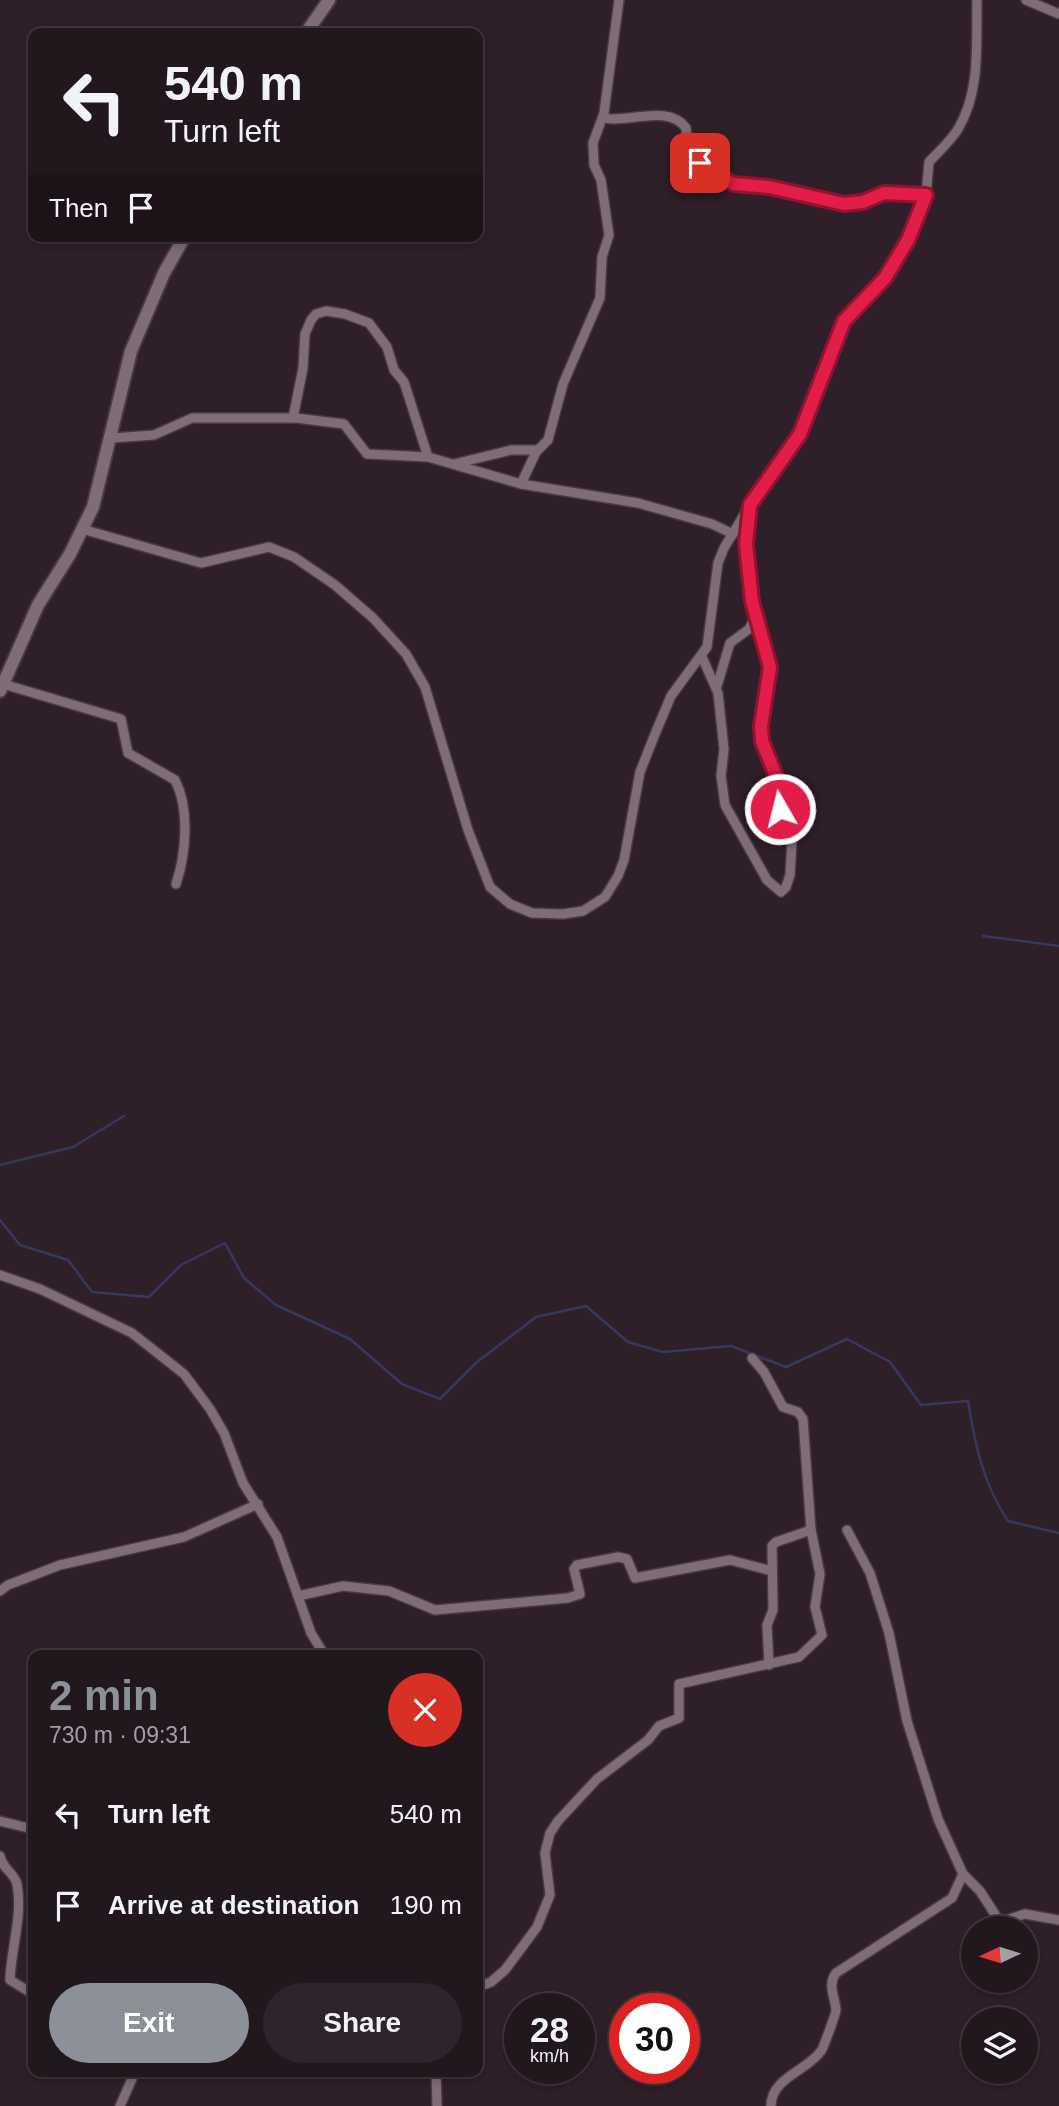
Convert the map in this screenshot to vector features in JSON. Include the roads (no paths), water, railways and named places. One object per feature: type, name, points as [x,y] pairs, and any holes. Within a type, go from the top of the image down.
[{"type":"street","points":[[309,28],[329,0]]},
{"type":"street","points":[[521,484],[538,450],[548,440],[563,384],[600,298],[602,257],[609,235],[601,180],[594,165],[593,143],[603,118],[619,0]]},
{"type":"street","points":[[82,529],[201,563],[269,547],[294,557],[335,585],[373,618],[406,654],[425,687],[485,878],[499,897],[532,913],[563,914],[583,911],[605,897],[624,860],[637,785],[655,734],[675,690],[702,657],[710,631],[718,563],[750,505],[800,434],[844,321],[885,278],[908,240],[926,195],[929,162],[957,130],[970,102],[976,66],[977,0]]},
{"type":"street","points":[[1026,0],[1059,13]]},
{"type":"street","points":[[603,118],[612,120],[644,116],[677,120],[686,128],[689,155],[733,184],[769,187],[844,204],[863,202],[884,193],[926,195]]},
{"type":"street","points":[[176,884],[184,849],[183,814],[175,780],[128,753],[121,719],[1,686],[38,605],[93,507],[112,438],[131,351],[164,273],[182,242]]},
{"type":"street","points":[[293,418],[303,368],[305,334],[311,320],[316,314],[326,311],[354,317],[369,323],[387,347],[394,370],[404,382],[428,457]]},
{"type":"street","points":[[112,438],[154,435],[192,418],[293,418],[344,424],[367,454],[428,457],[521,484],[638,503],[712,524],[733,534]]},
{"type":"street","points":[[454,464],[511,450],[538,450]]},
{"type":"street","points":[[702,657],[716,688],[724,749],[721,776],[725,805],[767,880],[781,892],[790,875],[792,841],[780,809],[778,781],[762,741],[761,726],[769,688],[770,667],[756,616],[746,544],[750,505]]},
{"type":"street","points":[[716,688],[730,643],[749,629],[756,616]]},
{"type":"street","points":[[0,1275],[40,1289],[132,1334],[173,1364],[210,1409],[224,1433],[243,1483],[277,1537],[311,1633],[321,1650]]},
{"type":"street","points":[[483,1985],[505,1970],[537,1927],[550,1895],[545,1853],[554,1826],[614,1764],[648,1740],[659,1726],[678,1718],[679,1684],[799,1657],[822,1635],[815,1604],[820,1584],[819,1562],[811,1530],[803,1419],[798,1412],[783,1407],[764,1372],[752,1358]]},
{"type":"street","points":[[0,1591],[8,1585],[60,1565],[184,1537],[258,1504]]},
{"type":"street","points":[[769,1665],[768,1625],[773,1610],[773,1544],[811,1530]]},
{"type":"street","points":[[848,1530],[878,1597],[899,1669],[919,1761],[939,1819],[963,1874],[986,1898],[998,1919],[1006,1920],[1025,1914],[1059,1920]]},
{"type":"street","points":[[298,1595],[343,1586],[389,1591],[435,1610],[568,1598],[580,1594],[574,1569],[577,1565],[618,1557],[628,1559],[635,1578],[730,1560],[772,1571]]},
{"type":"street","points":[[0,1821],[28,1828]]},
{"type":"street","points":[[0,1856],[2,1866],[15,1879],[17,1886],[18,1924],[10,1980],[28,1991]]},
{"type":"street","points":[[771,2106],[771,2099],[778,2086],[811,2062],[825,2045],[827,2030],[835,2015],[831,1983],[836,1973],[952,1898],[963,1874]]},
{"type":"street","points":[[120,2106],[133,2077]]},
{"type":"street","points":[[436,2077],[437,2106]]},
{"type":"waterway","points":[[983,936],[1059,946]]},
{"type":"waterway","points":[[0,1165],[73,1147],[124,1116]]},
{"type":"waterway","points":[[0,1220],[20,1245],[68,1260],[92,1292],[149,1297],[181,1265],[225,1243],[244,1278],[276,1305],[350,1339],[402,1384],[440,1399],[477,1362],[536,1317],[586,1306],[628,1342],[663,1352],[731,1346],[786,1367],[847,1339],[890,1362],[921,1405],[968,1401],[981,1463],[992,1493],[1008,1521],[1059,1533]]}]
